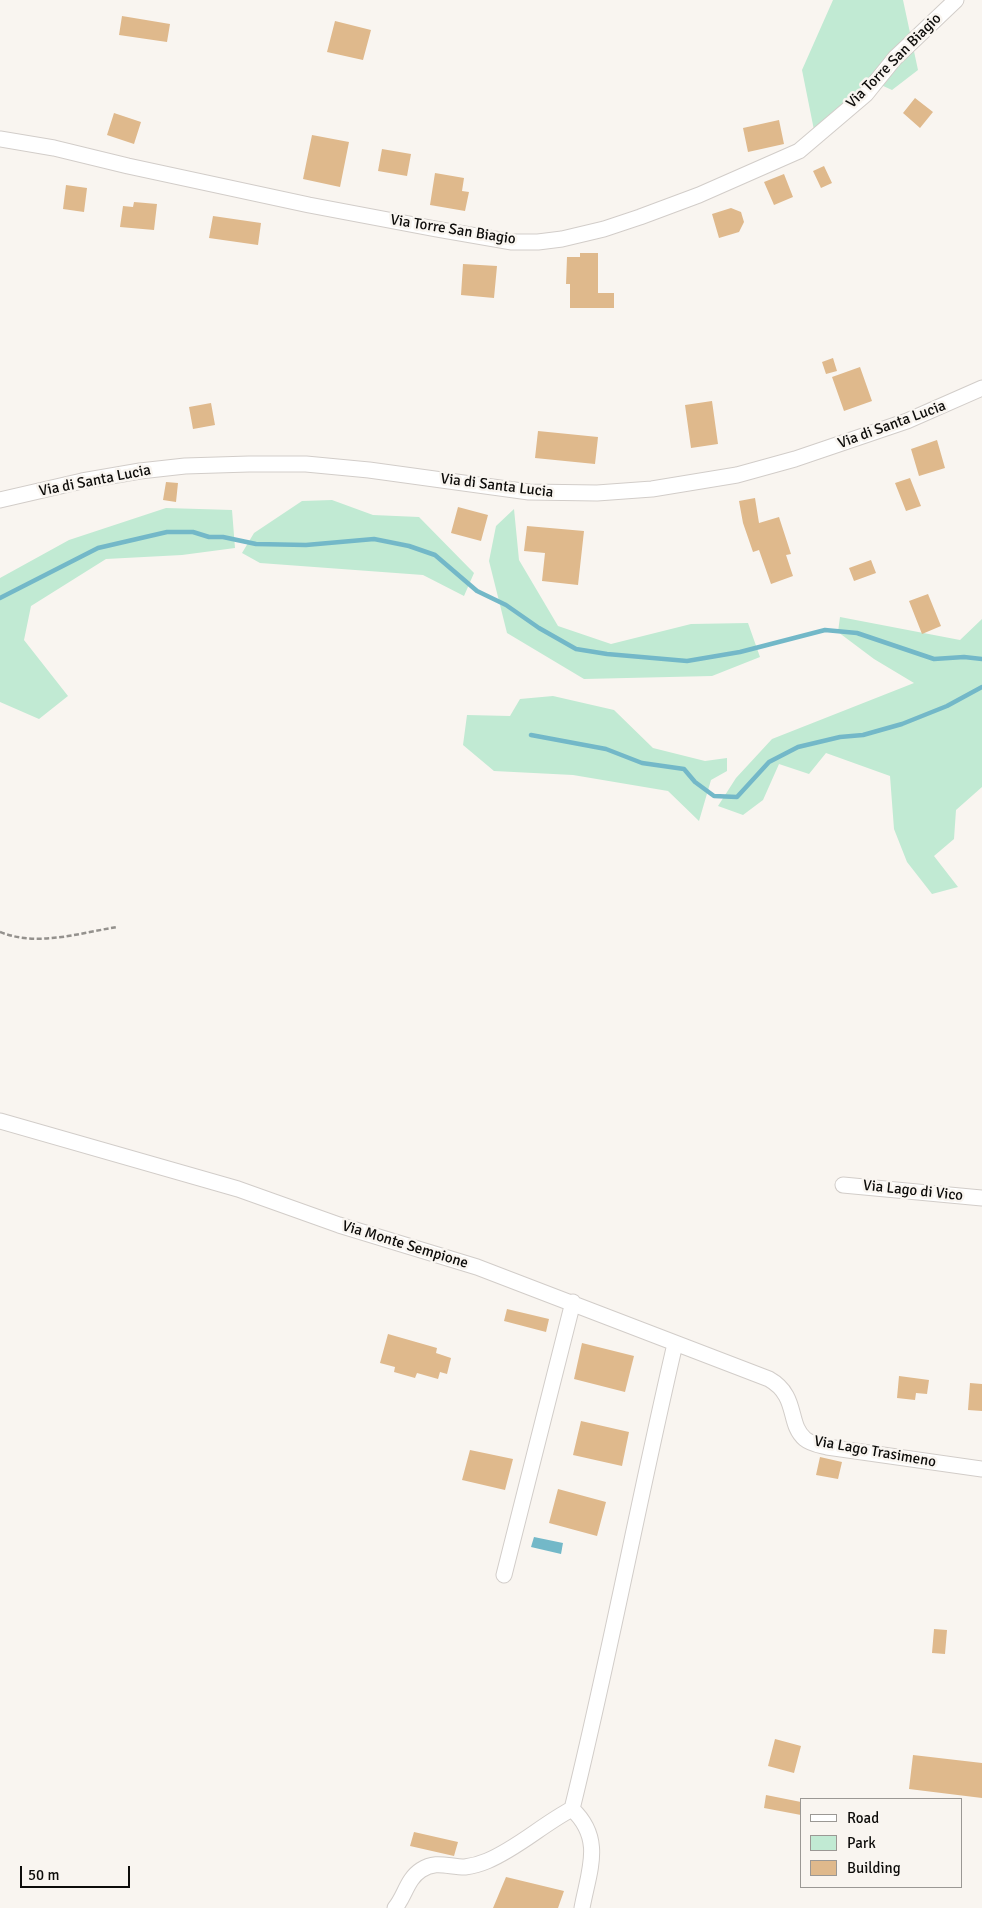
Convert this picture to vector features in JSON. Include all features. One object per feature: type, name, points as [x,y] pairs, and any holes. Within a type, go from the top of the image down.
[{"type":"street","name":"Via Torre San Biagio","points":[[0,139],[54,148],[300,203],[436,229],[512,242],[556,240],[604,229],[640,217],[699,195],[799,151],[866,94],[895,58],[956,0]]},
{"type":"street","name":"Via di Santa Lucia","points":[[0,500],[82,481],[140,471],[185,466],[249,464],[306,464],[369,470],[529,492],[597,493],[652,488],[736,475],[788,461],[907,421],[982,388]]},
{"type":"street","name":"Via Monte Sempione","points":[[0,1121],[238,1189],[339,1225],[477,1267],[573,1302],[675,1344],[769,1379],[784,1392],[790,1405]]},
{"type":"street","name":"Via Lago di Vico","points":[[843,1184],[982,1198]]},
{"type":"street","points":[[504,1576],[573,1302]]},
{"type":"street","points":[[395,1908],[411,1881],[423,1869],[436,1864],[465,1867],[488,1861],[513,1847],[549,1821],[572,1808],[675,1344]]},
{"type":"street","name":"Via Lago Trasimeno","points":[[790,1405],[800,1434],[810,1443],[982,1469]]},
{"type":"street","points":[[572,1808],[586,1824],[592,1841],[591,1858],[582,1908]]},
{"type":"path","points":[[0,932],[14,937],[40,939],[117,927]]},
{"type":"green space","points":[[833,0],[903,0],[918,70],[892,90],[870,80],[829,122],[814,130],[802,70]]},
{"type":"green space","points":[[332,500],[373,515],[419,517],[474,573],[464,596],[423,575],[260,563],[242,553],[254,533],[302,501]]},
{"type":"green space","points":[[166,508],[232,510],[235,548],[182,555],[106,559],[31,606],[24,640],[68,696],[39,719],[0,702],[0,578],[69,540]]},
{"type":"green space","points":[[514,509],[519,560],[558,626],[611,644],[691,624],[748,623],[760,657],[712,676],[584,679],[507,633],[489,561],[496,526]]},
{"type":"green space","points":[[840,617],[960,640],[982,619],[982,787],[956,810],[954,839],[934,856],[958,887],[932,894],[907,862],[894,829],[890,776],[826,753],[809,774],[779,764],[763,800],[743,815],[718,806],[736,778],[772,739],[914,683],[874,659],[838,632]]},
{"type":"green space","points":[[553,696],[614,710],[653,748],[705,761],[727,758],[727,771],[711,780],[699,821],[668,791],[573,775],[494,771],[463,745],[467,715],[510,716],[520,699]]},
{"type":"water","points":[[534,1537],[563,1543],[561,1554],[531,1547]]},
{"type":"building","points":[[122,16],[170,24],[167,42],[119,35]]},
{"type":"building","points":[[335,21],[371,30],[363,60],[327,52]]},
{"type":"building","points":[[915,98],[933,112],[920,128],[903,113]]},
{"type":"building","points":[[114,113],[141,122],[134,144],[107,135]]},
{"type":"building","points":[[779,120],[784,144],[748,152],[743,128]]},
{"type":"building","points":[[312,135],[349,142],[340,187],[303,179]]},
{"type":"building","points":[[382,149],[411,154],[407,176],[378,171]]},
{"type":"building","points":[[824,166],[832,183],[821,188],[813,171]]},
{"type":"building","points":[[435,173],[464,178],[462,191],[469,192],[465,211],[430,205]]},
{"type":"building","points":[[784,174],[793,197],[774,205],[764,182]]},
{"type":"building","points":[[66,185],[87,188],[84,212],[63,209]]},
{"type":"building","points":[[134,202],[157,204],[154,230],[120,227],[123,206],[133,207]]},
{"type":"building","points":[[731,208],[741,212],[744,222],[739,232],[719,238],[712,214]]},
{"type":"building","points":[[213,216],[261,223],[258,245],[209,238]]},
{"type":"building","points":[[580,253],[598,253],[598,293],[614,293],[614,308],[570,308],[570,284],[566,284],[567,257],[580,257]]},
{"type":"building","points":[[463,264],[497,266],[494,298],[461,295]]},
{"type":"building","points":[[833,358],[837,371],[826,374],[822,362]]},
{"type":"building","points":[[860,367],[872,401],[844,411],[832,377]]},
{"type":"building","points":[[712,401],[718,444],[691,448],[685,405]]},
{"type":"building","points":[[211,403],[215,425],[193,429],[189,407]]},
{"type":"building","points":[[538,431],[598,437],[595,464],[535,458]]},
{"type":"building","points":[[937,440],[945,468],[919,476],[911,449]]},
{"type":"building","points":[[910,478],[921,506],[906,511],[895,483]]},
{"type":"building","points":[[166,482],[178,483],[176,502],[163,500]]},
{"type":"building","points":[[755,498],[759,523],[779,517],[791,554],[786,555],[793,576],[771,584],[759,550],[753,552],[743,523],[739,501]]},
{"type":"building","points":[[458,507],[488,515],[481,541],[451,533]]},
{"type":"building","points":[[527,526],[584,531],[578,585],[542,581],[545,553],[524,551]]},
{"type":"building","points":[[871,560],[876,573],[854,581],[849,568]]},
{"type":"building","points":[[928,594],[941,626],[922,634],[909,601]]},
{"type":"building","points":[[507,1309],[549,1319],[546,1332],[504,1321]]},
{"type":"building","points":[[388,1334],[437,1348],[436,1353],[451,1358],[447,1374],[440,1372],[438,1379],[417,1373],[415,1378],[394,1372],[395,1367],[380,1363]]},
{"type":"building","points":[[582,1343],[634,1356],[625,1392],[574,1379]]},
{"type":"building","points":[[899,1376],[929,1380],[927,1394],[916,1393],[915,1400],[897,1398]]},
{"type":"building","points":[[970,1383],[982,1384],[982,1411],[968,1410]]},
{"type":"building","points":[[581,1421],[629,1432],[622,1466],[573,1455]]},
{"type":"building","points":[[470,1450],[513,1459],[505,1490],[462,1480]]},
{"type":"building","points":[[820,1457],[842,1462],[838,1479],[816,1475]]},
{"type":"building","points":[[558,1489],[606,1502],[597,1536],[549,1523]]},
{"type":"building","points":[[934,1629],[947,1630],[945,1654],[932,1653]]},
{"type":"building","points":[[775,1739],[801,1746],[794,1773],[768,1766]]},
{"type":"building","points":[[913,1755],[982,1763],[982,1798],[909,1789]]},
{"type":"building","points":[[766,1795],[800,1802],[800,1815],[764,1808]]},
{"type":"building","points":[[414,1832],[458,1842],[454,1856],[410,1846]]},
{"type":"building","points":[[506,1877],[564,1891],[558,1908],[493,1908]]},
{"type":"waterway","points":[[0,598],[98,548],[167,532],[193,532],[209,537],[223,537],[256,544],[306,545],[374,539],[409,546],[435,555],[477,591],[506,605],[539,628],[576,649],[607,654],[687,661],[740,652],[825,630],[857,633],[934,659],[964,657],[982,659]]},
{"type":"waterway","points":[[531,735],[606,749],[642,763],[684,769],[695,782],[714,796],[737,797],[769,762],[798,747],[840,737],[863,735],[902,724],[947,706],[982,687]]}]
